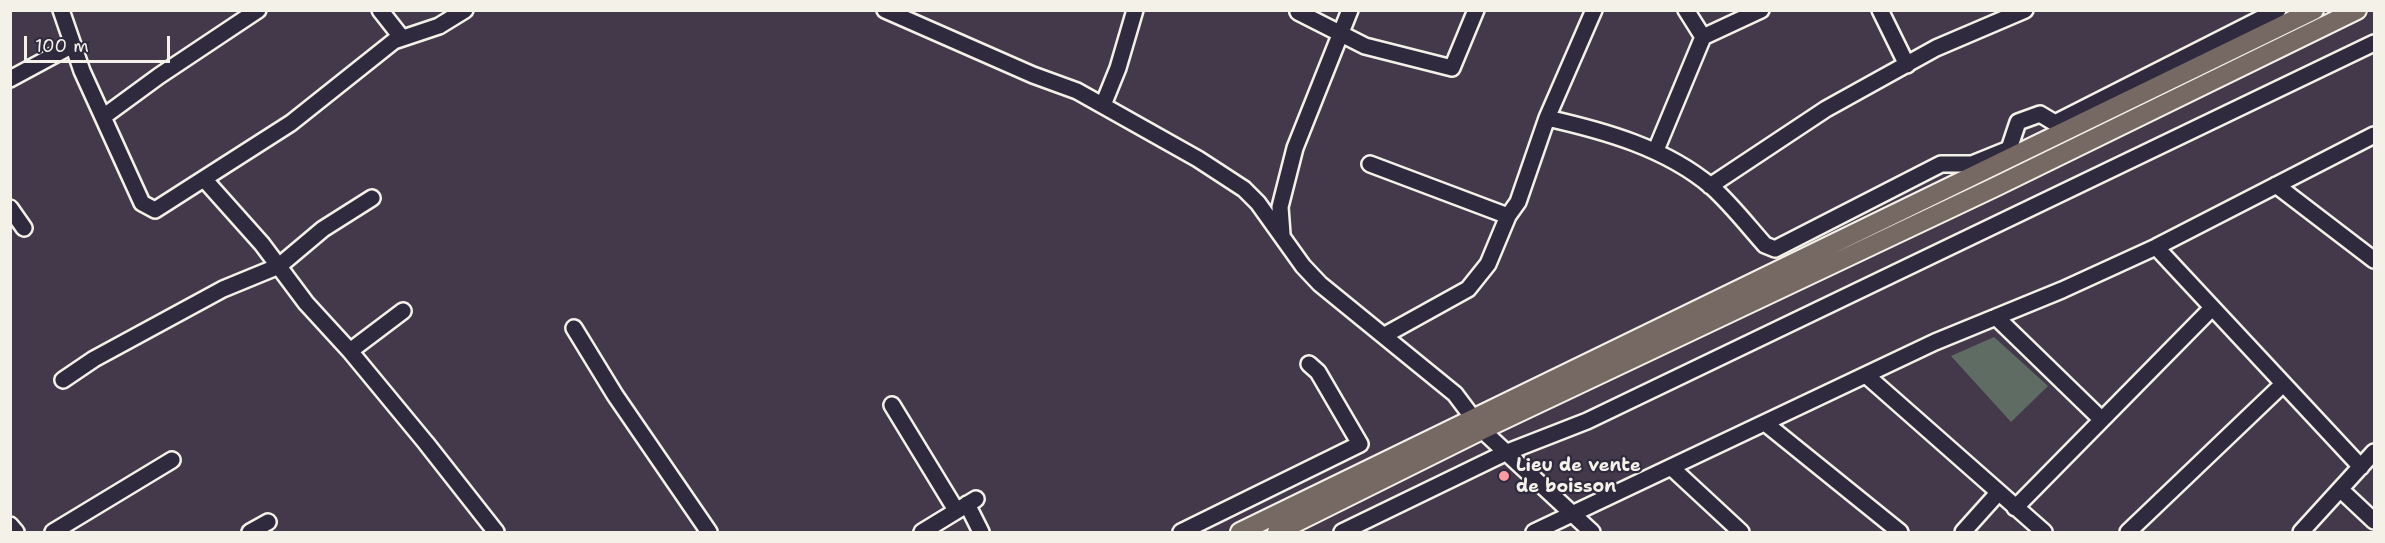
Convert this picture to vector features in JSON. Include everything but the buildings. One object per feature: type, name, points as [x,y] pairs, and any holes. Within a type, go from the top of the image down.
[{"type":"main road","points":[[1277,532],[1478,424],[1978,167],[2314,10]]},
{"type":"main road","points":[[1240,532],[1974,197],[2357,10]]},
{"type":"street","points":[[61,10],[103,117],[145,207],[155,210],[291,123],[372,56],[402,38],[439,26],[465,10]]},
{"type":"street","points":[[103,117],[159,76],[258,10]]},
{"type":"street","points":[[380,10],[402,38]]},
{"type":"street","points":[[885,10],[1033,75],[1077,91],[1198,159],[1244,189],[1258,202],[1303,266],[1320,284],[1455,394],[1478,424],[1505,453],[1592,532]]},
{"type":"street","points":[[1103,105],[1118,68],[1135,10]]},
{"type":"street","points":[[1282,234],[1280,207],[1287,177],[1296,148],[1350,10]]},
{"type":"street","points":[[1298,12],[1341,36],[1391,55],[1452,68],[1476,10]]},
{"type":"street","points":[[1385,335],[1440,306],[1475,283],[1488,264],[1508,216],[1518,202],[1547,118],[1594,10]]},
{"type":"street","points":[[1686,10],[1703,37]]},
{"type":"street","points":[[1656,150],[1703,37],[1761,10]]},
{"type":"street","points":[[1880,10],[1908,66]]},
{"type":"street","points":[[1710,186],[1805,121],[1998,15],[2025,10]]},
{"type":"street","points":[[1547,118],[1587,127],[1656,150],[1710,186],[1766,245],[1775,249],[1941,164],[1978,167],[2009,149],[2018,122],[2040,114],[2055,123],[2278,10]]},
{"type":"street","points":[[1342,532],[1505,453],[1587,422],[2374,43]]},
{"type":"street","points":[[10,79],[73,45]]},
{"type":"street","points":[[1534,532],[1935,342],[2156,247],[2374,135]]},
{"type":"street","points":[[1370,164],[1508,216]]},
{"type":"street","points":[[204,179],[279,266],[306,303],[350,351],[496,532]]},
{"type":"street","points":[[2276,185],[2374,260]]},
{"type":"street","points":[[63,380],[99,356],[223,290],[279,266],[323,229],[372,198]]},
{"type":"street","points":[[10,208],[24,228]]},
{"type":"street","points":[[2156,247],[2282,385],[2361,467]]},
{"type":"street","points":[[2015,508],[2212,308]]},
{"type":"street","points":[[350,351],[403,311]]},
{"type":"street","points":[[1996,317],[2101,419]]},
{"type":"street","points":[[574,328],[615,395],[709,532]]},
{"type":"street","points":[[1181,532],[1230,510],[1360,444],[1339,406],[1309,363]]},
{"type":"street","points":[[1867,376],[2044,532]]},
{"type":"street","points":[[2128,532],[2282,385]]},
{"type":"street","points":[[892,405],[966,504],[981,532]]},
{"type":"street","points":[[1765,423],[1900,532]]},
{"type":"street","points":[[2301,532],[2374,452]]},
{"type":"street","points":[[52,532],[172,460]]},
{"type":"street","points":[[1672,468],[1740,532]]},
{"type":"street","points":[[2340,490],[2374,521]]},
{"type":"street","points":[[1963,532],[1998,493]]},
{"type":"street","points":[[922,532],[966,504]]},
{"type":"street","points":[[1230,510],[1240,532]]},
{"type":"street","points":[[250,532],[268,522]]},
{"type":"street","points":[[10,525],[16,532]]},
{"type":"shaded area","points":[[1994,337],[2048,386],[2011,422],[1951,356]]},
{"type":"place","name":"Lieu de vente de boisson","points":[[1504,476]]}]
